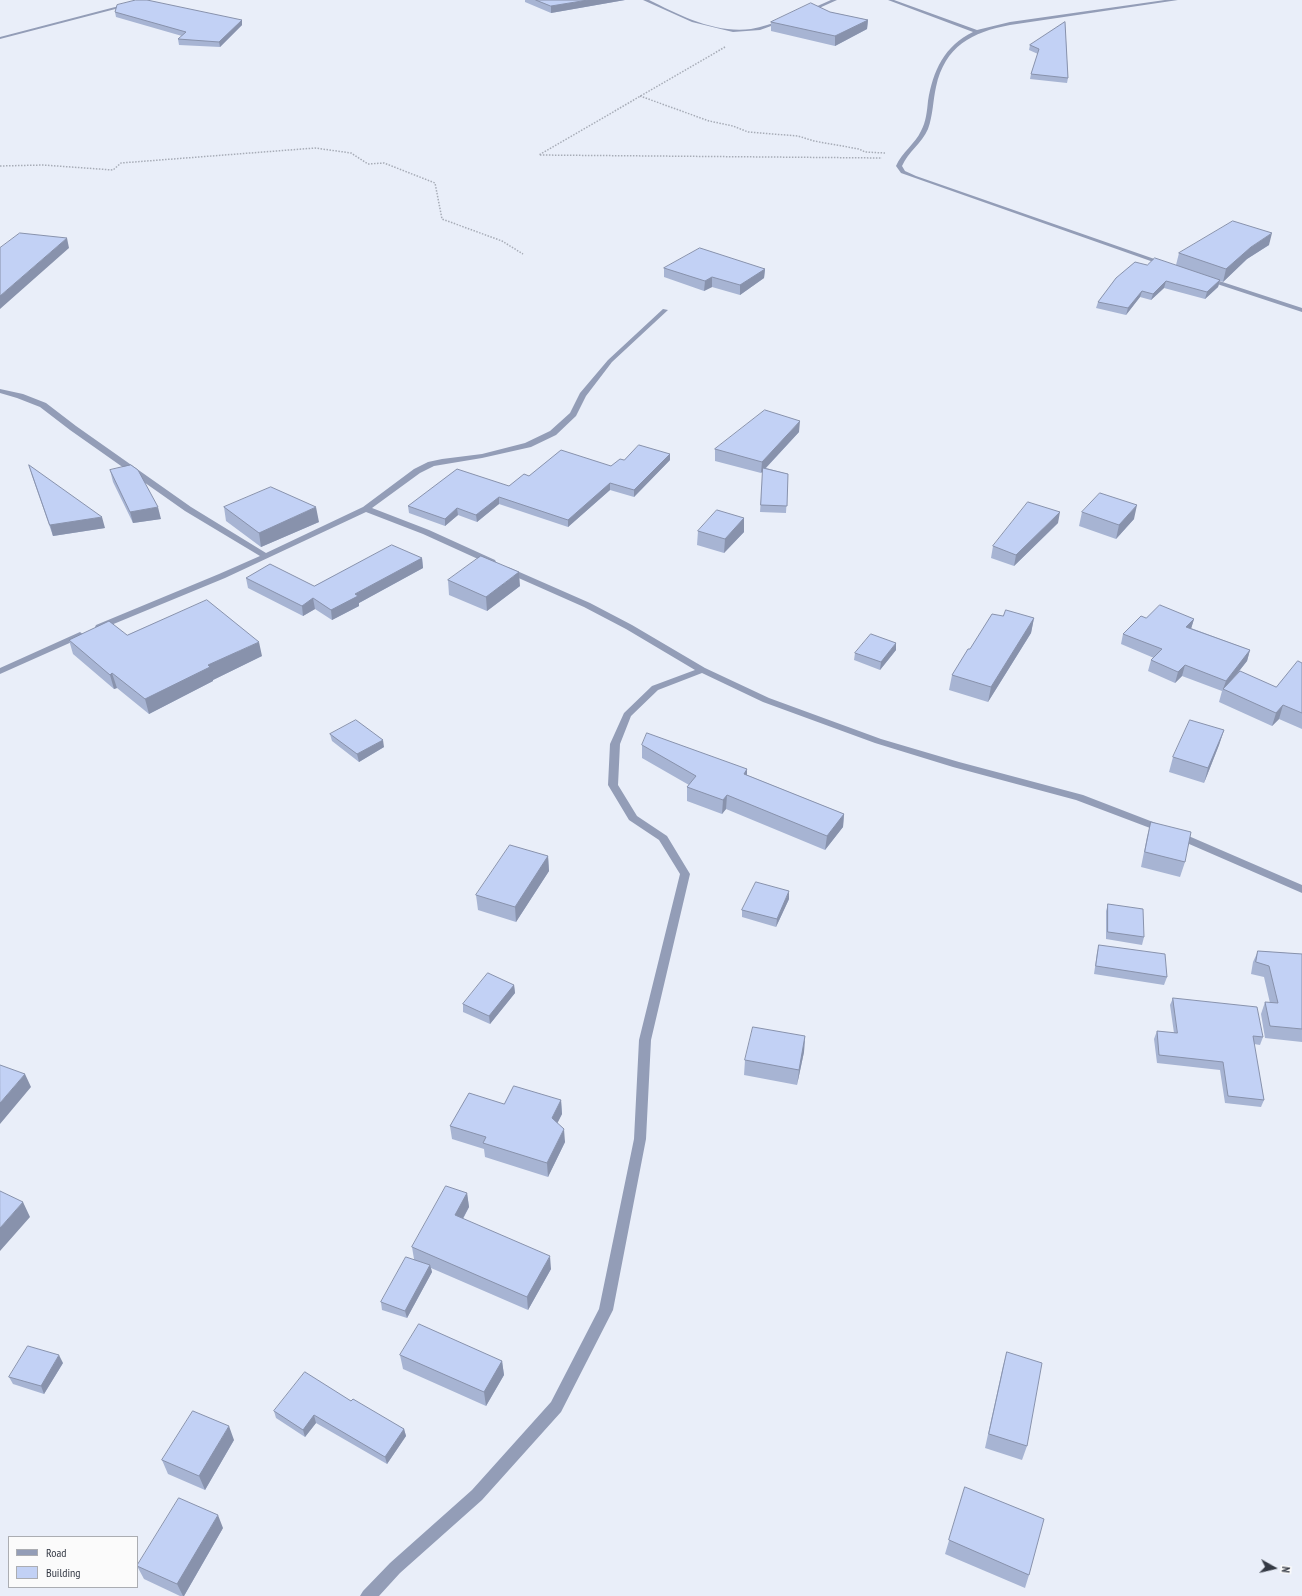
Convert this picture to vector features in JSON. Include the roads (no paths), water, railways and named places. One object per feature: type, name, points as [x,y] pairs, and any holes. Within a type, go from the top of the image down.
[{"type":"street","points":[[0,38],[148,0]]},
{"type":"street","points":[[645,0],[669,11],[726,30],[753,31],[785,20]]},
{"type":"street","points":[[799,14],[835,0]]},
{"type":"street","points":[[890,0],[977,32]]},
{"type":"street","points":[[1171,267],[914,177],[903,172],[899,166],[902,158],[920,139],[926,128],[935,81],[942,62],[953,48],[964,38],[977,32],[1000,25],[1176,0]]},
{"type":"street","points":[[1200,277],[1302,310]]},
{"type":"street","points":[[0,671],[90,631],[222,576],[366,509],[417,470],[442,461],[482,456],[528,445],[553,433],[573,414],[583,395],[610,361],[666,310]]},
{"type":"street","points":[[0,391],[20,396],[44,405],[73,428],[188,509],[266,556]]},
{"type":"street","points":[[366,509],[426,532],[587,605],[629,627],[702,670],[766,700],[878,741],[956,765],[1079,797],[1188,840],[1302,889]]},
{"type":"street","points":[[368,1596],[395,1568],[477,1495],[556,1408],[606,1310],[640,1139],[645,1040],[685,874],[663,838],[633,818],[613,785],[615,744],[627,715],[655,688],[702,670]]}]
